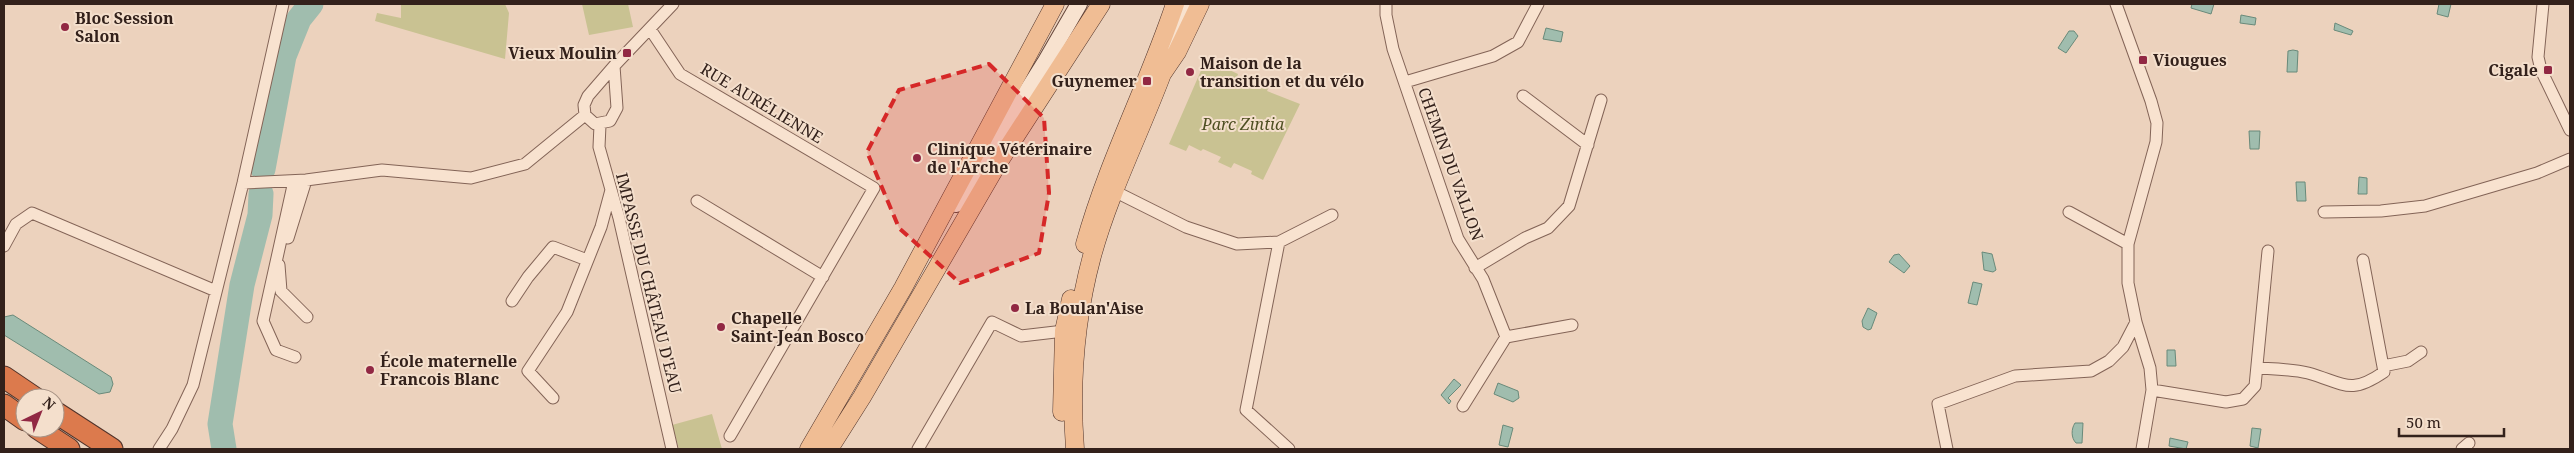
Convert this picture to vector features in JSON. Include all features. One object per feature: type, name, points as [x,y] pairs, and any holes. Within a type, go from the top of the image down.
[{"type":"highway","points":[[4,377],[20,388]]},
{"type":"highway","points":[[4,405],[15,413]]},
{"type":"highway","points":[[65,418],[112,449]]},
{"type":"highway","points":[[53,438],[69,449]]},
{"type":"main road","points":[[903,288],[1055,4]]},
{"type":"main road","points":[[809,449],[847,380],[1046,61],[1079,4]]},
{"type":"main road","points":[[829,449],[998,163],[1101,4]]},
{"type":"main road","points":[[1063,449],[1061,376],[1064,331],[1109,188],[1175,4]]},
{"type":"main road","points":[[1075,449],[1072,419],[1075,347],[1079,319],[1109,188],[1162,74],[1187,4]]},
{"type":"main road","points":[[1162,74],[1177,52],[1200,4]]},
{"type":"main road","points":[[998,163],[1046,61]]},
{"type":"main road","points":[[847,380],[850,387],[862,396]]},
{"type":"street","points":[[159,449],[172,429],[193,385],[243,182],[283,4]]},
{"type":"street","points":[[614,66],[616,102],[614,118],[600,124],[591,122],[585,115],[585,100],[614,66],[673,4]]},
{"type":"street","name":"CHEMIN DU VALLON","points":[[1386,4],[1386,15],[1394,49],[1458,239],[1483,279],[1506,337]]},
{"type":"street","points":[[1405,82],[1493,56],[1518,42],[1538,4]]},
{"type":"street","points":[[2116,4],[2151,101],[2156,122],[2156,142],[2128,244],[2128,283],[2136,322],[2150,368],[2152,390],[2142,449]]},
{"type":"street","points":[[2543,4],[2538,58],[2541,70],[2569,127]]},
{"type":"street","name":"RUE AURÉLIENNE","points":[[650,29],[680,74],[874,188],[822,277]]},
{"type":"street","points":[[592,93],[598,91],[609,94],[616,102]]},
{"type":"street","points":[[1524,96],[1588,145]]},
{"type":"street","points":[[1476,268],[1525,238],[1548,228],[1560,218],[1569,206],[1602,100]]},
{"type":"street","points":[[243,182],[300,180],[382,170],[471,178],[525,164],[585,115]]},
{"type":"street","name":"IMPASSE DU CHÂTEAU D'EAU","points":[[600,124],[599,147],[611,190],[672,449]]},
{"type":"street","points":[[2324,212],[2381,211],[2425,206],[2537,173],[2570,159]]},
{"type":"street","points":[[300,180],[279,266],[281,291],[307,316]]},
{"type":"street","points":[[295,357],[276,350],[263,321],[300,180]]},
{"type":"street","points":[[1109,188],[1186,227],[1237,244],[1279,242],[1332,215]]},
{"type":"street","points":[[553,398],[528,370],[567,312],[601,227],[611,190]]},
{"type":"street","points":[[697,201],[822,277],[730,436]]},
{"type":"street","points":[[2069,212],[2128,244]]},
{"type":"street","points":[[4,246],[16,224],[32,213],[216,291]]},
{"type":"street","points":[[1279,242],[1246,410],[1289,449]]},
{"type":"street","points":[[512,301],[528,277],[553,247],[587,260]]},
{"type":"street","points":[[2152,390],[2226,402],[2243,399],[2255,386],[2268,251]]},
{"type":"street","points":[[2257,368],[2306,373],[2348,386],[2366,384],[2384,372],[2363,260]]},
{"type":"street","points":[[918,449],[992,322],[1021,336],[1064,331]]},
{"type":"street","points":[[1947,449],[1938,404],[2015,376],[2091,371],[2109,360],[2123,347],[2136,322]]},
{"type":"street","points":[[1463,406],[1506,337],[1572,325]]},
{"type":"street","points":[[2383,366],[2408,362],[2422,352]]},
{"type":"highlighted area","points":[[989,64],[1044,118],[1049,193],[1039,253],[960,283],[899,228],[867,152],[899,90]]},
{"type":"green space","points":[[401,4],[505,4],[509,13],[505,59],[375,21],[377,13],[401,18]]},
{"type":"green space","points":[[582,4],[628,4],[633,27],[589,35]]},
{"type":"green space","name":"Parc Zintia","points":[[1206,59],[1238,74],[1237,77],[1255,86],[1257,81],[1269,87],[1267,91],[1300,104],[1263,180],[1251,174],[1252,171],[1234,163],[1231,168],[1218,162],[1221,157],[1203,149],[1201,151],[1189,145],[1186,151],[1169,144]]},
{"type":"green space","points":[[712,414],[722,449],[679,449],[672,425]]},
{"type":"shaded area","points":[[2192,4],[2214,4],[2211,14],[2191,8]]},
{"type":"shaded area","points":[[2439,4],[2451,4],[2448,17],[2437,14]]},
{"type":"shaded area","points":[[2241,15],[2256,18],[2255,25],[2240,23]]},
{"type":"shaded area","points":[[2335,23],[2353,31],[2351,35],[2334,30]]},
{"type":"shaded area","points":[[1546,28],[1563,32],[1561,42],[1543,39]]},
{"type":"shaded area","points":[[2069,31],[2074,31],[2078,36],[2066,53],[2058,48]]},
{"type":"shaded area","points":[[2288,51],[2298,51],[2297,72],[2287,72]]},
{"type":"shaded area","points":[[2249,131],[2260,131],[2259,149],[2250,149]]},
{"type":"shaded area","points":[[2359,177],[2367,178],[2367,194],[2358,194]]},
{"type":"shaded area","points":[[2296,182],[2305,182],[2306,201],[2297,201]]},
{"type":"shaded area","points":[[1982,252],[1992,254],[1996,270],[1993,272],[1984,270]]},
{"type":"shaded area","points":[[1899,254],[1910,266],[1904,273],[1889,262],[1894,255]]},
{"type":"shaded area","points":[[1973,282],[1982,284],[1977,305],[1968,303]]},
{"type":"shaded area","points":[[1868,308],[1877,313],[1871,329],[1868,330],[1863,327],[1862,321]]},
{"type":"shaded area","points":[[13,315],[111,377],[113,384],[110,392],[99,394],[4,335],[4,317]]},
{"type":"shaded area","points":[[2167,350],[2175,350],[2176,366],[2167,366]]},
{"type":"shaded area","points":[[1454,379],[1461,385],[1448,398],[1451,401],[1449,404],[1441,395]]},
{"type":"shaded area","points":[[1498,383],[1518,391],[1519,398],[1513,402],[1494,394]]},
{"type":"shaded area","points":[[2075,423],[2083,423],[2082,443],[2076,443],[2073,439],[2072,431]]},
{"type":"shaded area","points":[[1503,425],[1513,428],[1508,447],[1499,445]]},
{"type":"shaded area","points":[[2252,428],[2261,429],[2258,448],[2250,446]]},
{"type":"shaded area","points":[[2170,438],[2188,442],[2186,449],[2169,446]]},
{"type":"waterway","points":[[263,169],[284,56],[299,19],[311,4]]},
{"type":"waterway","points":[[224,449],[220,424],[242,285],[260,215],[261,194]]},
{"type":"place","name":"Bloc Session Salon","points":[[65,27]]},
{"type":"place","name":"Vieux Moulin","points":[[627,53]]},
{"type":"place","name":"Viougues","points":[[2143,60]]},
{"type":"place","name":"Cigale","points":[[2548,70]]},
{"type":"place","name":"Maison de la transition et du vélo","points":[[1190,72]]},
{"type":"place","name":"Guynemer","points":[[1147,81]]},
{"type":"place","name":"Clinique Vétérinaire de l'Arche","points":[[917,158]]},
{"type":"place","name":"La Boulan'Aise","points":[[1015,308]]},
{"type":"place","name":"Chapelle Saint-Jean Bosco","points":[[721,327]]},
{"type":"place","name":"École maternelle Francois Blanc","points":[[370,370]]}]
